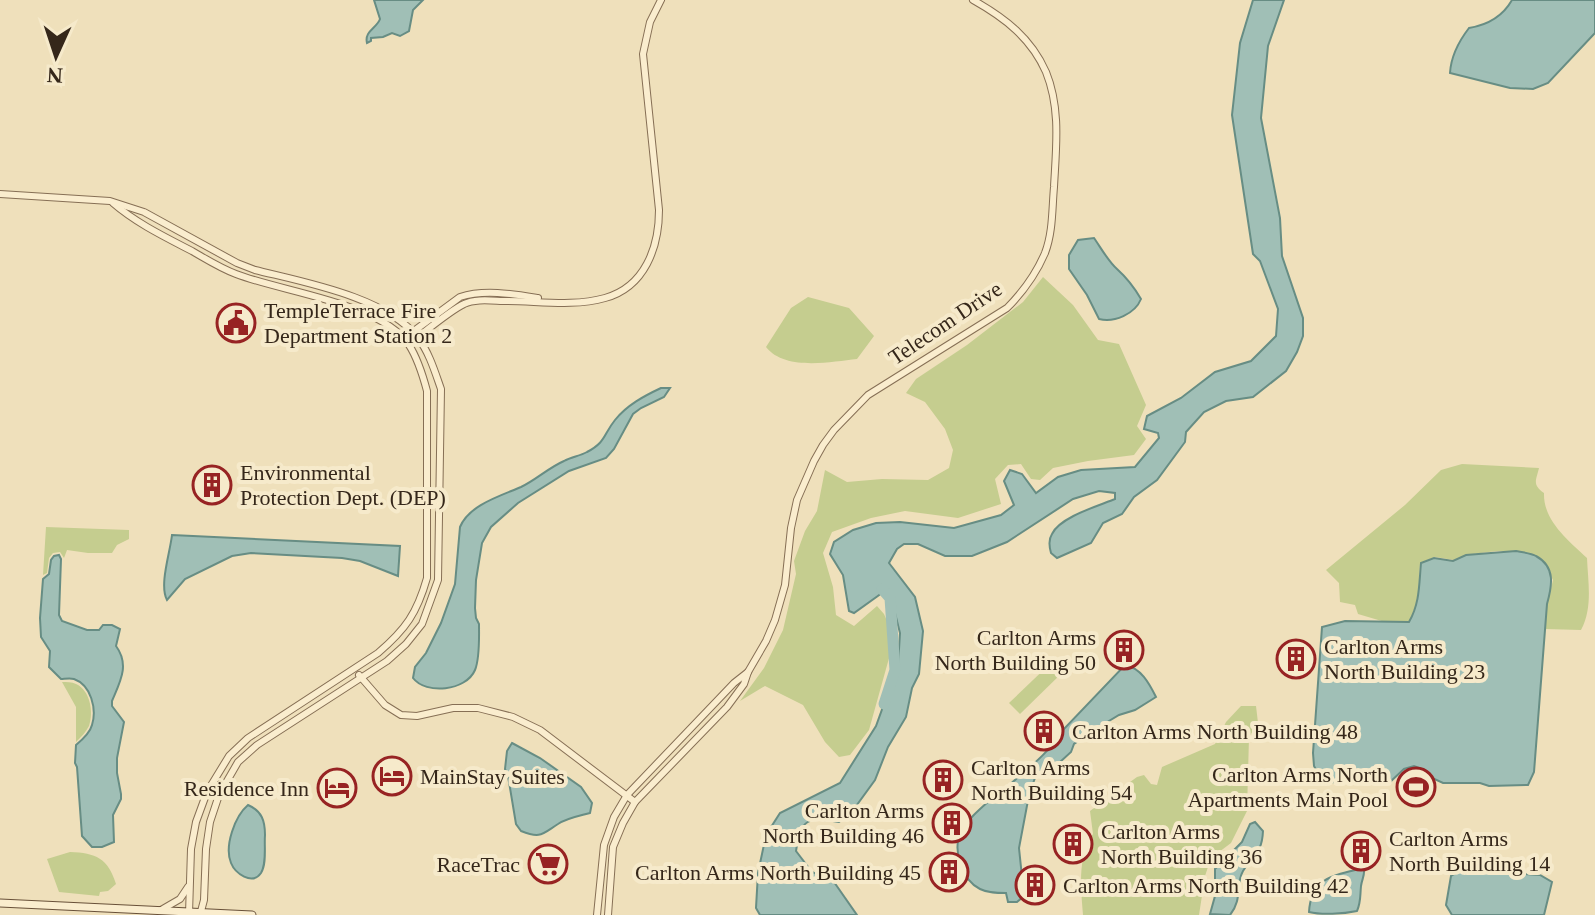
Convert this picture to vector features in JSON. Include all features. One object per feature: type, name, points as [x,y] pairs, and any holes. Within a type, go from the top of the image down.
[{"type":"main road","points":[[0,903],[252,915]]},
{"type":"street","points":[[406,341],[465,303],[607,298],[639,275],[649,261],[659,232],[643,54],[650,22],[661,0]]},
{"type":"street","name":"Telecom Drive","points":[[608,914],[613,847],[635,802],[727,707],[744,684],[766,641],[785,585],[797,500],[823,445],[868,395],[1007,308],[1025,288],[1045,253],[1051,230],[1057,118],[1054,98],[1045,71],[1027,40],[1008,21],[973,0]]},
{"type":"street","points":[[0,194],[110,201],[144,212],[255,270],[365,301],[392,314],[415,335],[441,389],[438,580],[422,624],[387,661],[257,745],[238,762],[219,795],[210,822],[201,914]]},
{"type":"street","points":[[110,201],[140,222],[234,273],[360,310],[387,324],[406,341],[422,371],[427,391],[427,578],[420,602],[396,637],[355,669],[248,738],[229,756],[199,812],[192,843],[189,914]]},
{"type":"street","points":[[355,669],[385,705],[401,715],[417,716],[453,708],[478,708],[513,717],[540,730],[635,802]]},
{"type":"street","name":"Telecom Drive","points":[[597,915],[604,845],[614,817],[627,795],[748,672]]},
{"type":"street","points":[[159,911],[180,899],[190,883]]},
{"type":"green space","points":[[1043,277],[1073,305],[1098,340],[1119,344],[1146,405],[1137,426],[1146,439],[1134,455],[1053,468],[1040,480],[1031,479],[1021,464],[1008,465],[995,479],[1001,504],[958,518],[905,511],[871,518],[832,532],[823,553],[833,587],[836,615],[854,626],[877,606],[890,628],[891,651],[869,730],[850,755],[839,757],[825,742],[803,705],[765,686],[740,701],[764,668],[783,630],[796,574],[794,561],[805,531],[817,511],[825,470],[847,482],[928,480],[949,468],[953,450],[945,429],[925,402],[906,393],[916,379],[1023,302]]},
{"type":"green space","points":[[808,297],[849,308],[874,336],[857,359],[796,362],[774,355],[766,347],[791,308]]},
{"type":"green space","points":[[1462,464],[1539,468],[1536,485],[1544,493],[1552,521],[1587,558],[1588,604],[1581,630],[1545,629],[1553,580],[1535,555],[1515,551],[1465,555],[1454,560],[1435,557],[1420,563],[1418,600],[1409,622],[1385,622],[1358,614],[1355,605],[1340,602],[1339,583],[1326,570],[1405,505],[1441,470]]},
{"type":"green space","points":[[46,527],[129,530],[129,539],[117,545],[112,553],[67,550],[64,558],[60,552],[53,553],[47,573],[43,575]]},
{"type":"green space","points":[[1055,659],[1065,670],[1020,714],[1009,703]]},
{"type":"green space","points":[[62,682],[81,687],[90,702],[89,726],[76,742],[76,707]]},
{"type":"green space","points":[[1241,706],[1256,706],[1258,723],[1249,737],[1247,811],[1231,843],[1211,858],[1199,915],[1083,915],[1081,873],[1084,853],[1093,834],[1090,811],[1137,777],[1144,775],[1151,784],[1157,785],[1162,767],[1215,744],[1226,722]]},
{"type":"green space","points":[[70,852],[100,859],[109,868],[116,884],[108,891],[100,892],[99,896],[59,892],[47,859]]},
{"type":"water","points":[[374,0],[423,0],[413,10],[409,31],[400,36],[392,33],[371,38],[367,43],[367,35],[380,19]]},
{"type":"water","points":[[1253,0],[1284,0],[1268,46],[1261,118],[1280,218],[1282,256],[1303,318],[1303,336],[1297,352],[1286,371],[1253,397],[1226,401],[1204,412],[1186,432],[1185,442],[1157,480],[1134,497],[1122,514],[1103,523],[1091,543],[1057,558],[1051,553],[1049,543],[1056,528],[1063,522],[1115,499],[1115,493],[1099,491],[1073,499],[1007,542],[972,556],[945,556],[918,544],[904,544],[897,549],[889,563],[915,597],[923,631],[919,674],[912,688],[906,717],[888,747],[875,780],[851,813],[839,822],[807,822],[800,832],[796,851],[812,872],[834,882],[857,915],[760,915],[756,908],[758,873],[766,835],[780,813],[840,783],[876,726],[898,665],[900,633],[892,601],[882,593],[854,613],[849,611],[843,575],[830,554],[834,542],[853,530],[876,523],[900,522],[954,528],[1001,515],[1014,505],[1004,481],[1010,470],[1022,474],[1036,493],[1058,477],[1081,470],[1135,467],[1159,438],[1158,433],[1144,429],[1147,416],[1181,398],[1215,372],[1251,361],[1276,336],[1278,309],[1260,261],[1253,254],[1232,115],[1240,43]]},
{"type":"water","points":[[1512,0],[1595,0],[1595,33],[1548,83],[1533,89],[1510,88],[1450,73],[1456,49],[1469,28],[1494,19]]},
{"type":"water","points":[[1094,238],[1141,299],[1129,313],[1117,318],[1099,319],[1069,269],[1069,255],[1078,240]]},
{"type":"water","points":[[661,388],[670,388],[664,397],[633,414],[606,458],[569,471],[518,503],[491,527],[482,543],[476,580],[478,659],[470,677],[446,688],[427,687],[413,678],[415,667],[441,623],[455,584],[460,527],[464,519],[486,502],[593,448],[625,410]]},
{"type":"water","points":[[172,535],[400,546],[398,576],[360,561],[342,558],[251,553],[232,556],[185,579],[167,600],[165,578]]},
{"type":"water","points":[[1516,551],[1542,560],[1551,577],[1534,772],[1528,785],[1443,783],[1414,766],[1404,769],[1389,783],[1327,782],[1314,766],[1313,753],[1322,627],[1345,621],[1409,622],[1417,601],[1421,563],[1434,558],[1453,561],[1466,555]]},
{"type":"water","points":[[59,555],[59,615],[62,621],[87,630],[99,630],[103,625],[120,629],[116,646],[123,667],[112,706],[124,722],[117,758],[121,799],[113,815],[114,842],[102,847],[92,847],[82,836],[75,763],[76,745],[88,734],[92,725],[94,712],[91,698],[80,682],[61,679],[49,667],[50,651],[41,637],[43,579],[49,574],[51,560]]},
{"type":"water","points":[[1125,665],[1140,673],[1156,697],[1104,724],[1074,744],[1071,752],[1059,763],[1036,775],[1019,848],[1024,896],[1017,902],[1008,902],[1006,893],[989,892],[974,885],[964,872],[958,856],[958,839],[964,826],[1043,755]]},
{"type":"water","points":[[512,743],[540,758],[581,787],[592,803],[590,813],[565,820],[541,834],[521,831],[516,824],[505,769],[507,751]]},
{"type":"water","points":[[248,805],[260,813],[265,830],[264,864],[261,873],[253,878],[244,877],[236,871],[229,856],[232,832]]},
{"type":"water","points":[[1255,822],[1263,831],[1261,845],[1241,876],[1234,909],[1230,915],[1210,914],[1215,896],[1215,869],[1242,842],[1250,824]]},
{"type":"water","points":[[1364,868],[1357,911],[1332,914],[1309,912],[1314,891],[1320,884]]},
{"type":"water","points":[[1470,871],[1540,875],[1552,882],[1544,915],[1452,915],[1446,905],[1451,876]]},
{"type":"waterway","points":[[882,589],[890,598],[895,670],[884,704]]},
{"type":"place","name":"TempleTerrace Fire Department Station 2","points":[[236,323]]},
{"type":"place","name":"Environmental Protection Dept. (DEP)","points":[[212,485]]},
{"type":"place","name":"Carlton Arms North Building 50","points":[[1124,650]]},
{"type":"place","name":"Carlton Arms North Building 23","points":[[1296,659]]},
{"type":"place","name":"Carlton Arms North Building 48","points":[[1044,731]]},
{"type":"place","name":"MainStay Suites","points":[[392,776]]},
{"type":"place","name":"Carlton Arms North Building 54","points":[[943,780]]},
{"type":"place","name":"Carlton Arms North Apartments Main Pool","points":[[1416,787]]},
{"type":"place","name":"Residence Inn","points":[[337,788]]},
{"type":"place","name":"Carlton Arms North Building 46","points":[[952,823]]},
{"type":"place","name":"Carlton Arms North Building 36","points":[[1073,844]]},
{"type":"place","name":"Carlton Arms North Building 14","points":[[1361,851]]},
{"type":"place","name":"RaceTrac","points":[[548,864]]},
{"type":"place","name":"Carlton Arms North Building 45","points":[[949,872]]},
{"type":"place","name":"Carlton Arms North Building 42","points":[[1035,885]]}]
